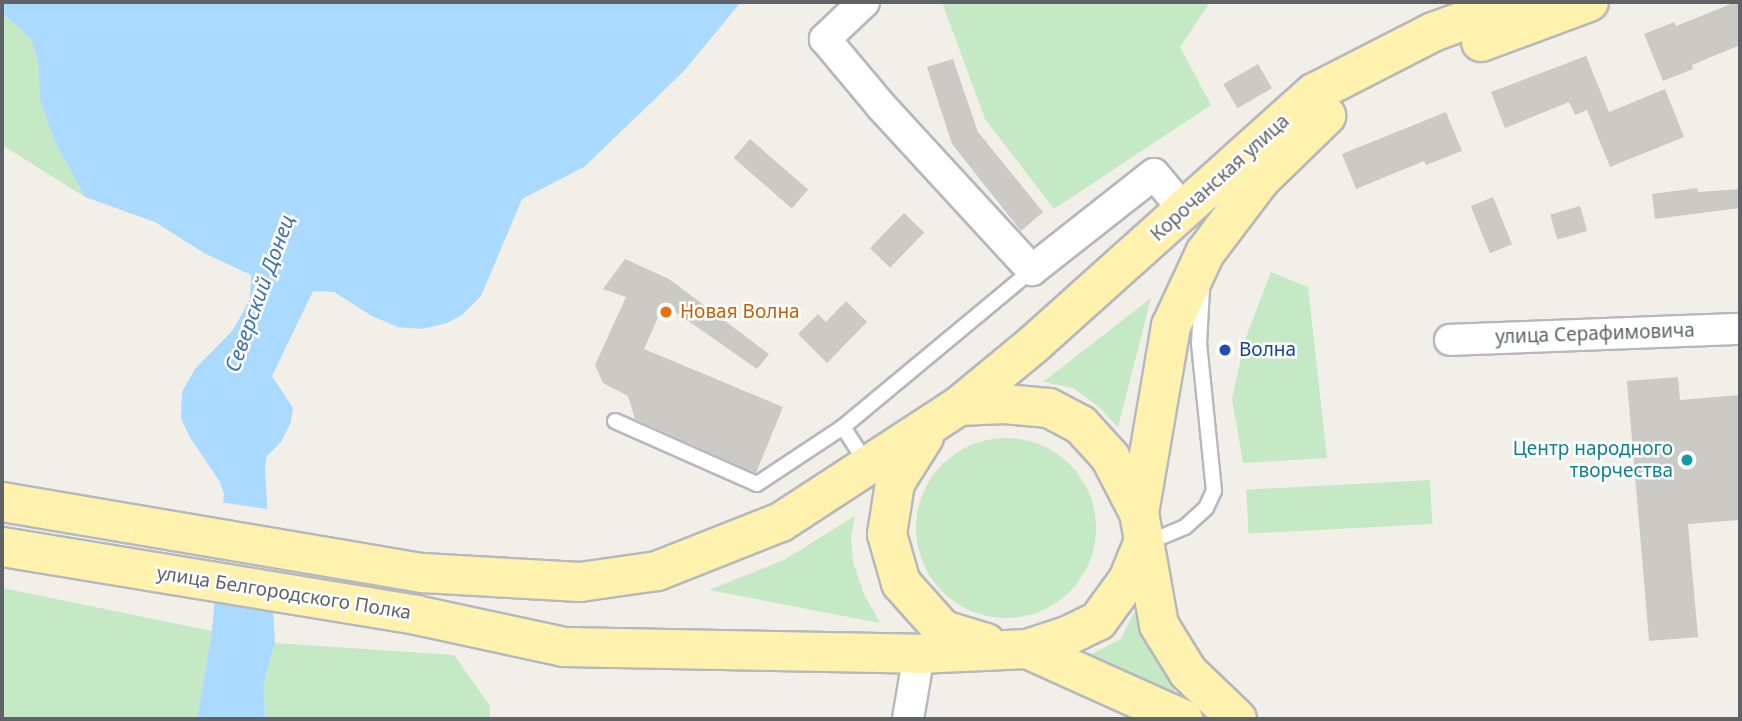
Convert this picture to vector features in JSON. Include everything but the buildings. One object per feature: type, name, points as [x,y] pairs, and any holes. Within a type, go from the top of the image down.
[{"type":"main road","name":"Корочанская улица","points":[[945,416],[1184,210],[1314,93],[1433,32],[1514,2]]},
{"type":"main road","points":[[1016,649],[1065,637],[1098,621],[1128,580],[1141,529],[1171,326],[1205,253],[1262,179],[1327,114],[1451,53],[1589,2]]},
{"type":"main road","points":[[10,504],[422,573],[579,582],[657,572],[780,522],[945,416],[1004,404],[1049,408],[1081,425],[1110,457],[1141,529],[1159,625],[1188,672],[1237,719]]},
{"type":"main road","points":[[919,654],[887,534],[895,483],[945,416]]},
{"type":"main road","name":"улица Белгородского Полка","points":[[7,548],[416,615],[564,647],[919,654],[1016,649]]},
{"type":"main road","points":[[901,583],[943,630],[1016,649],[1183,719]]},
{"type":"street","points":[[864,2],[825,39],[881,106],[1032,270],[1154,174],[1184,210]]},
{"type":"street","name":"улица Серафимовича","points":[[1450,340],[1740,329]]},
{"type":"street","points":[[908,719],[919,654]]},
{"type":"lane","points":[[1141,529],[1185,527],[1206,508],[1214,491],[1199,344],[1205,253]]},
{"type":"lane","points":[[615,421],[757,484],[844,427],[1032,270]]},
{"type":"lane","points":[[844,427],[869,467]]},
{"type":"green space","points":[[942,2],[1210,2],[1180,47],[1211,105],[1054,209],[985,119]]},
{"type":"green space","points":[[2,13],[31,39],[38,61],[40,101],[55,142],[85,197],[2,145]]},
{"type":"green space","points":[[1271,272],[1308,287],[1327,458],[1243,463],[1232,399],[1245,340]]},
{"type":"green space","points":[[1151,298],[1118,427],[1097,405],[1073,388],[1043,382]]},
{"type":"green space","points":[[1006,438],[1040,445],[1070,464],[1089,494],[1096,528],[1089,562],[1070,592],[1040,611],[1006,618],[972,611],[942,592],[923,562],[916,528],[923,494],[942,464],[972,445]]},
{"type":"green space","points":[[1430,480],[1432,524],[1249,534],[1246,490]]},
{"type":"green space","points":[[855,516],[851,537],[853,562],[864,594],[880,623],[709,590],[784,560]]},
{"type":"green space","points":[[2,588],[212,631],[197,719],[2,719]]},
{"type":"green space","points":[[1134,612],[1150,652],[1177,695],[1084,658],[1121,639]]},
{"type":"green space","points":[[275,643],[454,655],[490,706],[490,719],[265,719],[264,682]]},
{"type":"water","name":"Северский Донец","points":[[2,2],[741,2],[683,72],[584,167],[522,199],[481,296],[462,315],[447,323],[422,329],[398,327],[372,316],[334,292],[313,291],[272,376],[293,408],[291,422],[281,442],[267,456],[265,467],[275,643],[264,682],[265,719],[197,719],[212,631],[224,494],[220,482],[189,436],[181,418],[182,392],[195,369],[233,330],[250,299],[251,275],[204,253],[155,222],[85,197],[55,142],[40,101],[38,61],[31,39],[2,13]]},
{"type":"pier","points":[[220,502],[273,510],[277,609],[211,599]]},
{"type":"place","name":"Новая Волна","points":[[666,312]]},
{"type":"place","name":"Волна","points":[[1225,350]]},
{"type":"place","name":"Центр народного творчества","points":[[1687,460]]}]
